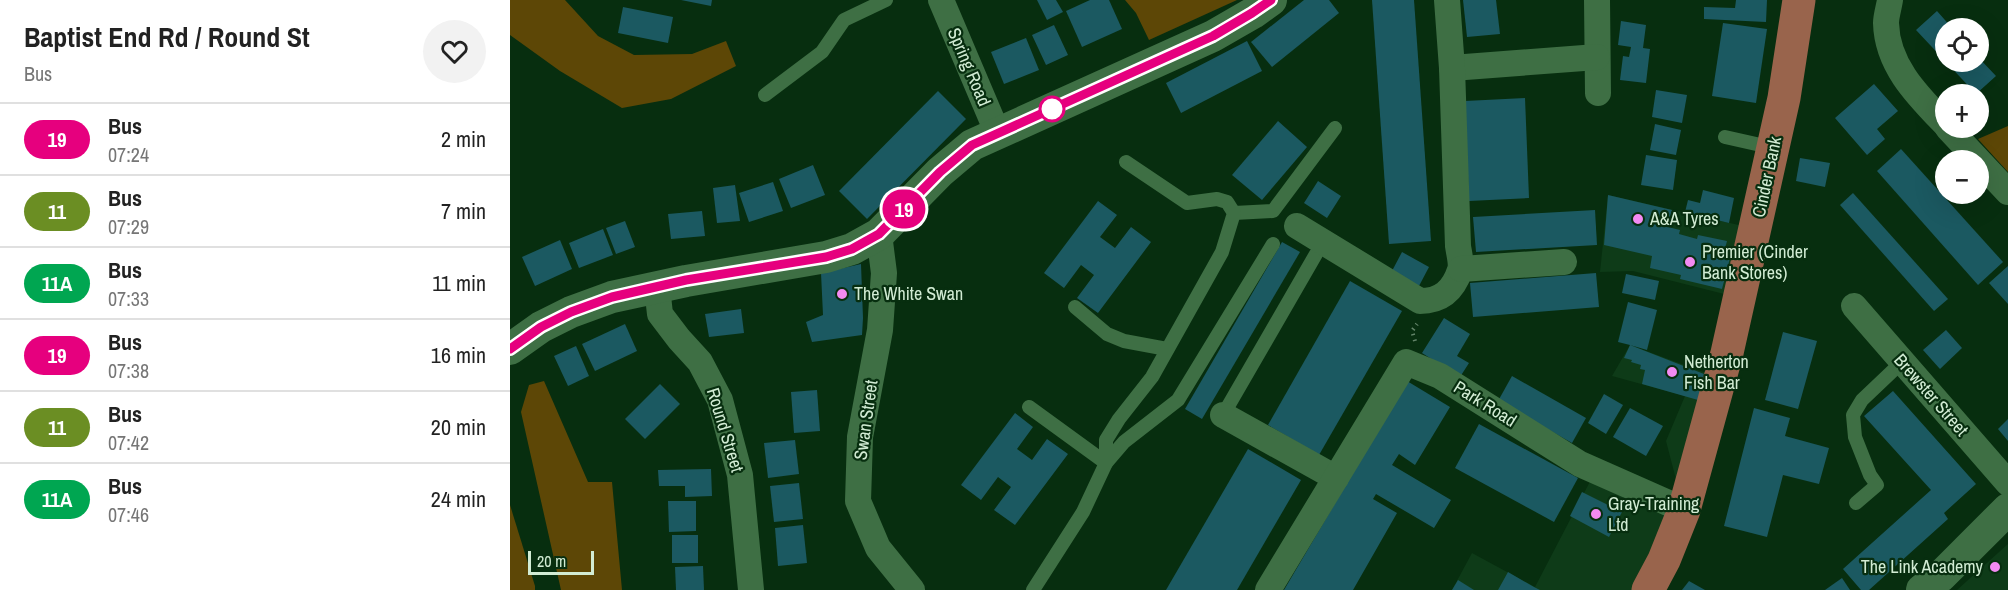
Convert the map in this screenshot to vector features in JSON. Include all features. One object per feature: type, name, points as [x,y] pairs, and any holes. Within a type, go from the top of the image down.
[{"type":"main road","name":"Cinder Bank","points":[[1648,590],[1664,560],[1684,510],[1727,353],[1784,98],[1799,0]]},
{"type":"street","name":"Spring Road","points":[[941,0],[998,134]]},
{"type":"street","points":[[510,349],[541,327],[571,312],[612,297],[826,257],[852,249],[879,234],[940,172],[972,145],[1213,36],[1271,0]]},
{"type":"street","points":[[1297,226],[1420,301],[1434,301],[1446,293],[1461,269],[1458,246],[1452,68],[1447,0]]},
{"type":"street","points":[[1597,0],[1598,93]]},
{"type":"street","points":[[1888,11],[1893,61],[1920,99],[1935,114]]},
{"type":"street","points":[[1452,68],[1597,57]]},
{"type":"street","points":[[1958,138],[2008,192]]},
{"type":"street","name":"Swan Street","points":[[879,234],[884,273],[880,330],[860,437],[858,501],[878,548],[912,590]]},
{"type":"street","points":[[1461,269],[1564,262]]},
{"type":"street","name":"Round Street","points":[[657,287],[660,314],[700,362],[720,400],[740,475],[751,590]]},
{"type":"street","name":"Brewster Street","points":[[1854,306],[2008,483]]},
{"type":"street","points":[[1268,590],[1406,362]]},
{"type":"street","name":"Park Road","points":[[1406,362],[1440,376],[1580,464],[1684,510]]},
{"type":"street","points":[[1223,415],[1336,478]]},
{"type":"street","points":[[1922,590],[1941,576],[2008,509]]},
{"type":"lane","points":[[765,95],[822,52],[844,20],[886,0]]},
{"type":"lane","points":[[1233,213],[1273,211],[1335,128]]},
{"type":"lane","points":[[1725,137],[1773,148]]},
{"type":"lane","points":[[1106,463],[1106,441],[1119,418],[1152,377],[1222,252],[1233,213],[1227,202],[1217,199],[1187,203],[1126,162]]},
{"type":"lane","points":[[1033,590],[1083,513],[1106,463],[1124,442],[1178,400],[1273,244]]},
{"type":"lane","points":[[1223,415],[1316,255]]},
{"type":"lane","points":[[1075,307],[1107,334],[1124,341],[1167,350]]},
{"type":"lane","points":[[1856,503],[1877,485],[1870,475],[1855,437],[1853,415],[1862,399],[1902,362]]},
{"type":"lane","points":[[1029,407],[1106,463]]},
{"type":"path","points":[[1406,362],[1416,347],[1412,331],[1434,301]]},
{"type":"shaded area","points":[[510,0],[565,0],[598,36],[634,55],[692,54],[726,41],[736,66],[671,99],[622,108],[560,71],[510,35]]},
{"type":"shaded area","points":[[1125,0],[1237,0],[1149,40],[1136,13]]},
{"type":"shaded area","points":[[2008,126],[2008,172],[1978,139],[1989,138],[1989,134]]},
{"type":"shaded area","points":[[1608,195],[1756,229],[1740,298],[1633,271],[1600,272]]},
{"type":"shaded area","points":[[1630,345],[1720,378],[1684,510],[1666,441],[1685,396],[1612,376]]},
{"type":"shaded area","points":[[544,381],[588,482],[612,482],[622,590],[561,590],[521,412],[529,385]]},
{"type":"shaded area","points":[[1596,470],[1684,510],[1664,560],[1648,590],[1452,590],[1472,553],[1535,587]]},
{"type":"shaded area","points":[[510,505],[535,586],[535,590],[510,590]]},
{"type":"shaded area","name":"The Link Academy","points":[[2008,544],[2008,590],[1957,590]]},
{"type":"building","points":[[681,0],[712,0],[711,6]]},
{"type":"building","points":[[1037,0],[1056,0],[1063,12],[1047,20]]},
{"type":"building","points":[[1090,0],[1109,0],[1122,29],[1082,47],[1066,11]]},
{"type":"building","points":[[1304,0],[1329,0],[1339,13],[1272,67],[1251,42]]},
{"type":"building","points":[[1372,0],[1414,0],[1431,241],[1389,244]]},
{"type":"building","points":[[1463,0],[1496,0],[1500,34],[1467,37]]},
{"type":"building","points":[[1736,0],[1767,0],[1766,22],[1704,19],[1704,7],[1735,8]]},
{"type":"building","points":[[623,7],[673,17],[668,43],[618,33]]},
{"type":"building","points":[[1937,11],[1943,18],[1935,18],[1935,50],[1916,30]]},
{"type":"building","points":[[1621,21],[1646,25],[1643,48],[1650,49],[1646,83],[1620,80],[1623,56],[1629,57],[1631,47],[1618,45]]},
{"type":"building","points":[[1723,23],[1767,29],[1756,103],[1712,96]]},
{"type":"building","points":[[1054,25],[1068,55],[1046,65],[1032,35]]},
{"type":"building","points":[[1026,38],[1039,70],[1004,84],[991,52]]},
{"type":"building","points":[[1247,41],[1262,71],[1181,113],[1166,83]]},
{"type":"building","points":[[1989,69],[1996,76],[1987,84],[1967,84],[1955,72],[1989,72]]},
{"type":"building","points":[[1874,84],[1898,111],[1877,129],[1885,139],[1867,155],[1835,118]]},
{"type":"building","points":[[1656,90],[1687,95],[1682,123],[1652,117]]},
{"type":"building","points":[[938,91],[966,119],[867,219],[839,191]]},
{"type":"building","points":[[1525,98],[1529,198],[1469,201],[1465,101]]},
{"type":"building","points":[[1278,121],[1307,147],[1262,200],[1232,175]]},
{"type":"building","points":[[1655,124],[1681,130],[1676,155],[1650,150]]},
{"type":"building","points":[[1901,149],[1935,187],[1935,204],[1951,204],[2003,262],[1978,285],[1877,171]]},
{"type":"building","points":[[1646,155],[1677,160],[1673,190],[1641,185]]},
{"type":"building","points":[[1800,158],[1830,163],[1825,187],[1796,181]]},
{"type":"building","points":[[813,165],[825,195],[791,208],[779,179]]},
{"type":"building","points":[[1318,181],[1341,196],[1327,218],[1304,203]]},
{"type":"building","points":[[773,182],[783,211],[749,222],[739,193]]},
{"type":"building","points":[[735,185],[740,221],[717,223],[713,188]]},
{"type":"building","points":[[1703,190],[1734,198],[1729,223],[1685,212],[1688,200],[1700,203]]},
{"type":"building","points":[[1853,193],[1948,299],[1934,311],[1840,205]]},
{"type":"building","name":"A&A Tyres","points":[[1608,195],[1672,210],[1668,227],[1680,230],[1679,234],[1697,239],[1698,235],[1727,241],[1723,256],[1730,258],[1722,289],[1680,279],[1681,275],[1650,268],[1652,256],[1604,245]]},
{"type":"building","points":[[1098,201],[1117,215],[1100,237],[1115,248],[1131,227],[1151,242],[1098,313],[1077,298],[1094,275],[1081,265],[1064,288],[1044,273]]},
{"type":"building","points":[[1595,210],[1597,245],[1476,252],[1473,217]]},
{"type":"building","points":[[702,211],[705,236],[671,239],[668,214]]},
{"type":"building","points":[[625,221],[635,247],[616,254],[606,228]]},
{"type":"building","points":[[603,229],[613,255],[579,268],[569,243]]},
{"type":"building","points":[[560,240],[572,269],[535,286],[522,257]]},
{"type":"building","points":[[1282,242],[1300,252],[1202,419],[1185,409]]},
{"type":"building","points":[[1402,252],[1429,267],[1419,286],[1392,271]]},
{"type":"building","name":"The White Swan","points":[[861,264],[862,335],[812,342],[806,322],[823,315],[821,273]]},
{"type":"building","points":[[2008,266],[2008,304],[1989,283]]},
{"type":"building","points":[[1596,273],[1599,307],[1473,317],[1470,283]]},
{"type":"building","points":[[1626,274],[1659,281],[1655,300],[1622,293]]},
{"type":"building","points":[[1350,281],[1402,311],[1319,455],[1268,425]]},
{"type":"building","points":[[1628,302],[1657,310],[1647,350],[1618,342]]},
{"type":"building","points":[[741,309],[744,333],[709,337],[705,314]]},
{"type":"building","points":[[1444,318],[1470,334],[1457,356],[1469,363],[1460,377],[1422,353]]},
{"type":"building","points":[[625,324],[637,351],[595,371],[582,344]]},
{"type":"building","points":[[1946,330],[1962,348],[1940,369],[1923,350]]},
{"type":"building","points":[[1783,332],[1817,341],[1798,409],[1765,400]]},
{"type":"building","name":"Netherton Fish Bar","points":[[1630,345],[1704,374],[1698,400],[1642,384],[1645,370],[1640,369],[1641,365],[1624,358]]},
{"type":"building","points":[[576,346],[589,376],[568,386],[554,356]]},
{"type":"building","points":[[1512,376],[1586,418],[1572,443],[1498,401]]},
{"type":"building","points":[[1407,381],[1450,407],[1415,465],[1399,454],[1392,465],[1451,500],[1434,528],[1376,494],[1373,499],[1397,513],[1353,590],[1284,590]]},
{"type":"building","points":[[660,384],[680,404],[645,439],[625,419]]},
{"type":"building","points":[[817,390],[820,431],[794,433],[791,392]]},
{"type":"building","points":[[1893,391],[1976,484],[1944,513],[1948,519],[1869,590],[1861,590],[1843,569],[1931,490],[1864,416]]},
{"type":"building","points":[[1604,394],[1623,405],[1606,434],[1588,423]]},
{"type":"building","points":[[1630,408],[1663,426],[1646,456],[1613,437]]},
{"type":"building","points":[[1754,408],[1790,418],[1785,436],[1829,448],[1819,484],[1783,475],[1767,537],[1724,526]]},
{"type":"building","points":[[1015,413],[1033,427],[1017,449],[1032,460],[1047,439],[1068,454],[1015,525],[994,510],[1011,487],[998,477],[981,500],[961,485]]},
{"type":"building","points":[[2008,419],[2008,441],[1998,429]]},
{"type":"building","points":[[1479,424],[1578,478],[1554,522],[1455,468]]},
{"type":"building","points":[[795,440],[799,474],[768,478],[764,443]]},
{"type":"building","points":[[1248,449],[1301,480],[1237,590],[1166,590]]},
{"type":"building","points":[[711,469],[712,496],[685,497],[685,486],[659,486],[658,470]]},
{"type":"building","points":[[799,483],[803,519],[774,522],[770,486]]},
{"type":"building","name":"Gray-Training Ltd","points":[[1582,492],[1622,512],[1609,537],[1570,516]]},
{"type":"building","points":[[668,501],[696,501],[696,531],[669,532]]},
{"type":"building","points":[[803,525],[807,563],[778,566],[775,528]]},
{"type":"building","points":[[672,535],[698,535],[698,563],[672,563]]},
{"type":"building","points":[[703,566],[704,590],[676,590],[675,567]]},
{"type":"building","points":[[1508,572],[1534,587],[1540,590],[1498,590]]},
{"type":"building","points":[[1842,578],[1850,590],[1825,590]]},
{"type":"building","points":[[1458,580],[1474,590],[1452,590]]},
{"type":"building","points":[[1689,581],[1705,590],[1682,590]]},
{"type":"bus line","name":"19","points":[[510,349],[541,327],[571,312],[612,297],[686,280],[826,257],[852,249],[879,234],[940,172],[972,145],[1213,36],[1271,0]]},
{"type":"place","name":"A&A Tyres","points":[[1638,219]]},
{"type":"place","name":"Premier (Cinder Bank Stores)","points":[[1690,262]]},
{"type":"place","name":"The White Swan","points":[[842,294]]},
{"type":"place","name":"Netherton Fish Bar","points":[[1672,372]]},
{"type":"place","name":"Gray-Training Ltd","points":[[1596,514]]},
{"type":"place","name":"The Link Academy","points":[[1995,567]]}]
